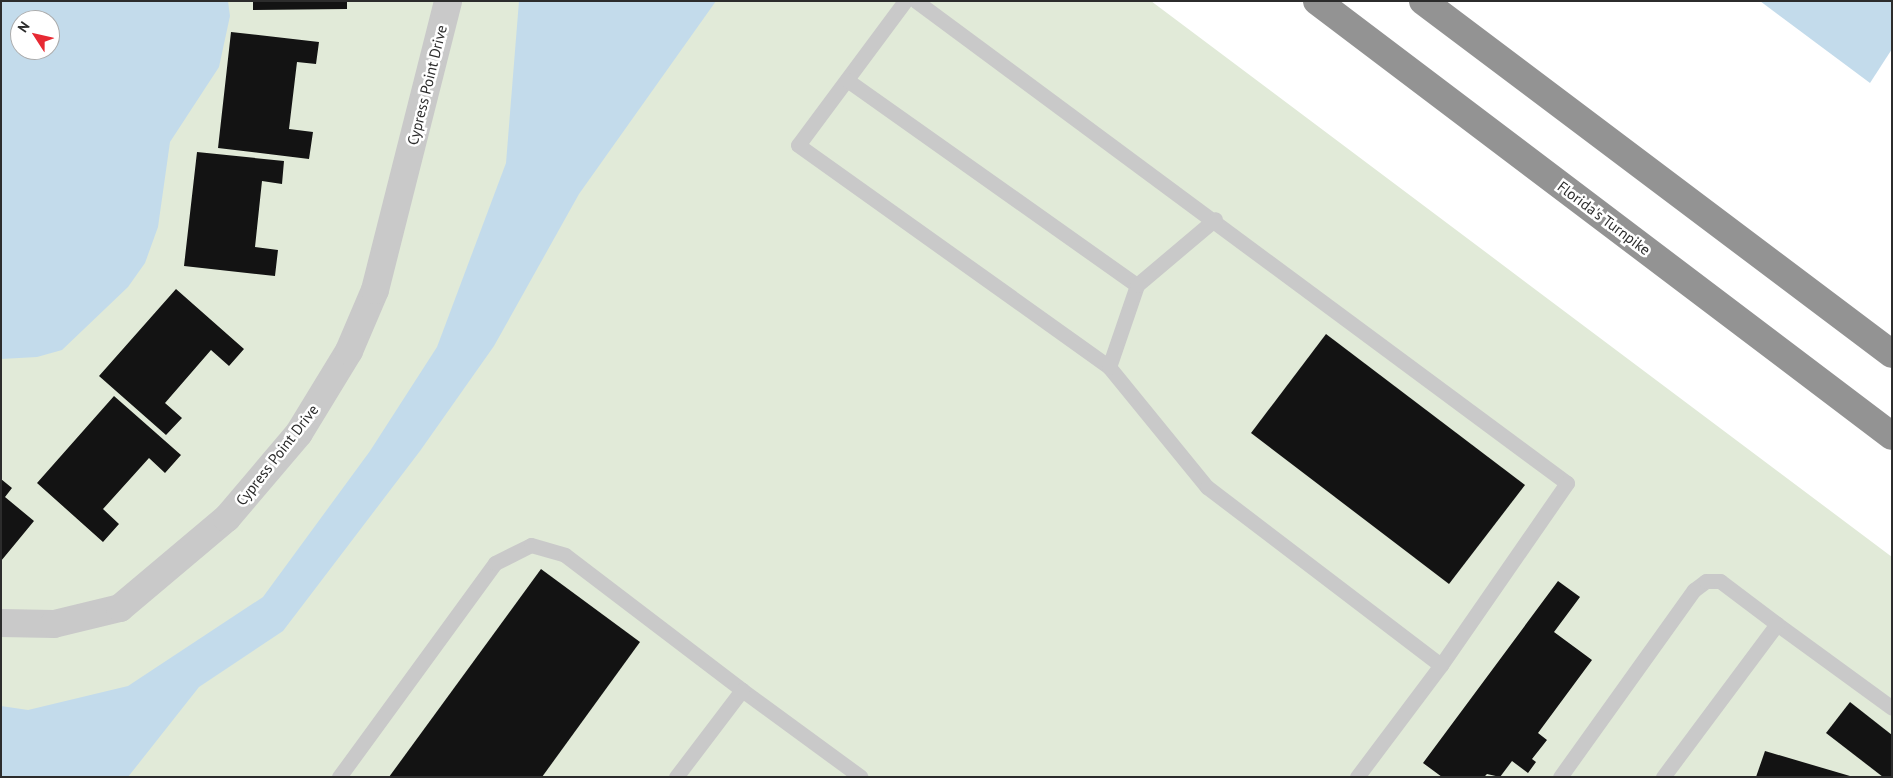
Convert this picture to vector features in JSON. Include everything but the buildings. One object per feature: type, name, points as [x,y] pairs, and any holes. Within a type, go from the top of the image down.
[{"type":"highway","name":"Florida's Turnpike","points":[[1317,1],[1892,436]]},
{"type":"highway","points":[[1423,1],[1892,354]]},
{"type":"street","name":"Cypress Point Drive","points":[[1,623],[54,624],[120,608],[227,518],[299,433],[348,351],[375,290],[448,1]]},
{"type":"lane","points":[[905,1],[798,145],[1109,367],[1207,488],[1440,665]]},
{"type":"lane","points":[[916,1],[1215,219],[1567,483],[1440,665],[1357,777]]},
{"type":"lane","points":[[847,80],[1137,285]]},
{"type":"lane","points":[[1109,367],[1137,285],[1215,219]]},
{"type":"lane","points":[[339,777],[495,563],[531,545],[565,555],[742,690],[861,777]]},
{"type":"lane","points":[[1560,777],[1694,590],[1706,582],[1720,581],[1892,708]]},
{"type":"lane","points":[[1663,777],[1777,624]]},
{"type":"lane","points":[[676,777],[742,690]]},
{"type":"green space","points":[[1,1],[1151,1],[1892,557],[1892,777],[1,777]]},
{"type":"water","points":[[1,1],[228,1],[230,16],[219,67],[170,142],[158,227],[145,263],[128,287],[62,350],[37,357],[1,359]]},
{"type":"water","points":[[519,1],[716,1],[579,194],[494,346],[420,451],[283,631],[199,687],[128,777],[1,777],[1,706],[28,710],[128,686],[263,597],[370,451],[437,347],[506,163]]},
{"type":"water","points":[[1760,1],[1892,1],[1892,49],[1870,83]]}]
